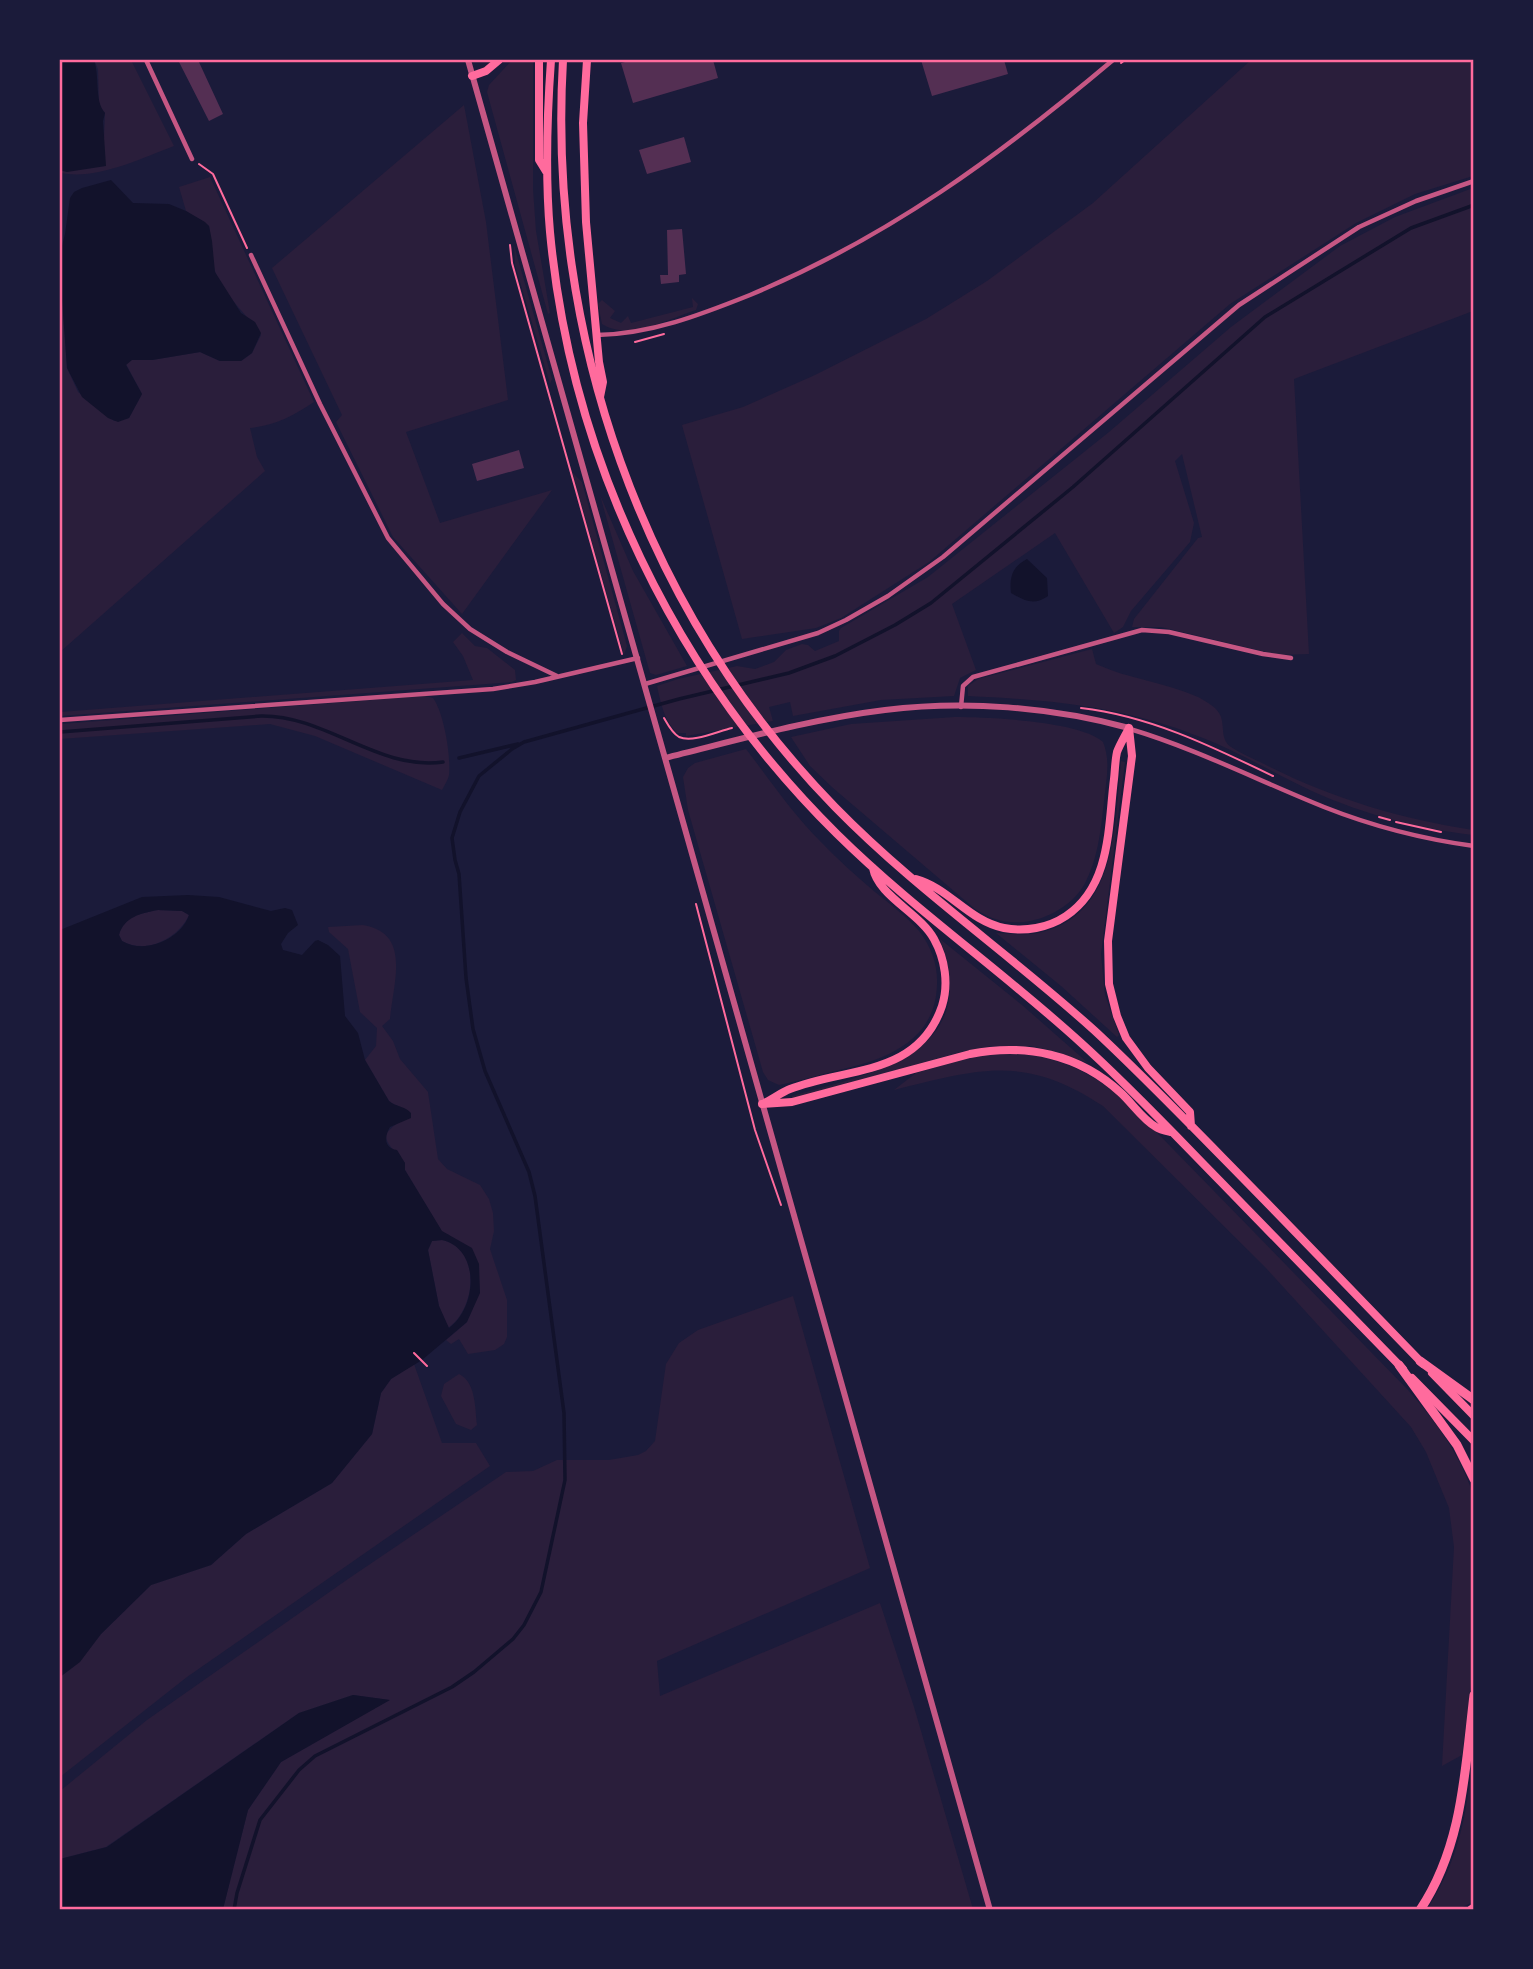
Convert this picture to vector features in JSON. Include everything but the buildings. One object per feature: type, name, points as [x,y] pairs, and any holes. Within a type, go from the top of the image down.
[{"type":"highway","points":[[472,76],[486,71],[499,60]]},
{"type":"highway","points":[[539,60],[539,160],[548,174]]},
{"type":"highway","points":[[551,60],[548,174],[553,259],[565,333],[583,408],[601,465],[638,554],[691,651],[735,716],[779,773],[817,814],[873,868],[1048,1013],[1173,1133],[1474,1441]]},
{"type":"highway","points":[[563,60],[561,141],[564,205],[580,317],[600,400],[623,472],[647,530],[708,645],[751,708],[799,767],[851,823],[912,878],[1075,1014],[1191,1126],[1474,1416]]},
{"type":"highway","points":[[587,60],[583,172],[588,258],[603,382],[600,400]]},
{"type":"highway","points":[[912,878],[930,883],[975,917],[1003,928],[1040,927],[1071,913],[1091,891],[1102,864],[1117,752],[1129,728]]},
{"type":"highway","points":[[1129,728],[1132,756],[1108,941],[1109,984],[1126,1038],[1148,1068],[1190,1112],[1191,1126]]},
{"type":"highway","points":[[762,1104],[789,1089],[847,1075],[899,1057],[919,1043],[936,1022],[946,987],[945,969],[938,948],[922,922],[875,881],[873,868]]},
{"type":"highway","points":[[762,1104],[792,1102],[970,1054],[1019,1049],[1056,1055],[1083,1066],[1110,1084],[1156,1127],[1173,1133]]},
{"type":"highway","points":[[1420,1361],[1474,1401]]},
{"type":"highway","points":[[1399,1365],[1452,1437],[1474,1479]]},
{"type":"highway","points":[[1420,1909],[1440,1874],[1454,1838],[1465,1776],[1474,1695]]},
{"type":"street","points":[[146,60],[192,159]]},
{"type":"street","points":[[468,60],[649,698],[657,714],[666,758],[762,1104],[990,1909]]},
{"type":"street","points":[[596,335],[648,330],[721,306],[779,282],[860,241],[955,184],[1024,133],[1113,60]]},
{"type":"street","points":[[645,684],[818,634],[888,596],[924,572],[1001,509],[1239,305],[1359,227],[1416,201],[1474,181]]},
{"type":"street","points":[[251,256],[320,404],[387,538],[443,604],[470,629],[507,652],[558,676]]},
{"type":"street","points":[[961,707],[962,688],[971,677],[1136,630],[1161,630],[1291,658]]},
{"type":"street","points":[[60,720],[494,689],[638,658]]},
{"type":"street","points":[[666,758],[851,715],[904,708],[961,707],[1046,712],[1129,728],[1193,750],[1351,817],[1420,836],[1474,846]]},
{"type":"path","points":[[192,159],[213,174],[251,256]]},
{"type":"path","points":[[509,237],[512,263],[622,656]]},
{"type":"path","points":[[657,714],[671,729]]},
{"type":"path","points":[[696,902],[755,1130],[783,1210]]},
{"type":"path","points":[[414,1353],[427,1366]]},
{"type":"shaded area","points":[[60,60],[94,60],[99,102],[105,113],[103,121],[106,166],[67,172],[60,170]]},
{"type":"shaded area","points":[[94,60],[131,60],[174,146],[104,171],[89,174],[60,173],[60,170],[67,172],[104,138],[105,113],[99,105],[98,69]]},
{"type":"shaded area","points":[[512,60],[533,60],[533,189],[536,231],[550,313],[548,314],[487,92],[489,85]]},
{"type":"shaded area","points":[[1251,60],[1473,60],[1473,176],[1415,194],[1356,223],[1230,304],[929,562],[841,618],[816,628],[742,639],[682,425],[743,407],[815,375],[926,319],[987,281],[1093,203]]},
{"type":"shaded area","points":[[464,105],[486,222],[508,400],[406,432],[440,523],[552,490],[462,614],[393,537],[336,422],[342,415],[272,268]]},
{"type":"shaded area","points":[[210,177],[314,402],[284,419],[250,428],[257,457],[265,471],[60,652],[60,258],[67,368],[78,392],[114,421],[129,418],[142,394],[126,364],[132,359],[152,360],[200,352],[220,361],[241,361],[252,353],[261,335],[218,280],[209,226],[186,211],[179,187]]},
{"type":"shaded area","points":[[111,180],[133,203],[169,204],[209,226],[215,272],[241,313],[255,322],[261,333],[252,353],[241,361],[220,361],[200,352],[152,360],[132,360],[126,365],[142,394],[129,418],[118,422],[108,418],[82,397],[67,368],[60,273],[70,198],[82,188]]},
{"type":"shaded area","points":[[1473,188],[1473,311],[1294,379],[1309,654],[1278,655],[1161,627],[1132,627],[1134,619],[1198,538],[1202,537],[1182,454],[1175,461],[1194,523],[1190,542],[1131,611],[1123,627],[1114,633],[1055,533],[952,604],[976,670],[960,678],[954,696],[881,700],[793,716],[790,702],[769,707],[773,721],[686,736],[686,733],[677,733],[669,723],[657,686],[737,666],[755,669],[774,662],[786,650],[802,644],[815,651],[839,641],[841,628],[928,577],[1109,432],[1231,327],[1340,246],[1395,217]]},
{"type":"shaded area","points":[[514,245],[552,379],[550,384],[515,265]]},
{"type":"shaded area","points":[[692,298],[698,304],[696,310],[649,327],[624,330],[602,324],[598,304],[602,300],[615,311],[610,318],[621,323],[628,316],[631,323],[693,307]]},
{"type":"shaded area","points":[[572,472],[582,482],[627,646],[624,655]]},
{"type":"shaded area","points":[[600,495],[633,571],[687,666],[656,675],[650,673]]},
{"type":"shaded area","points":[[1027,559],[1047,578],[1048,596],[1034,602],[1011,593],[1013,573],[1018,565]]},
{"type":"shaded area","points":[[462,633],[475,646],[487,648],[515,670],[516,680],[60,716],[60,712],[473,680],[463,656],[453,642]]},
{"type":"shaded area","points":[[1092,649],[1096,664],[1185,692],[1210,704],[1221,717],[1227,744],[1245,755],[1344,798],[1394,814],[1473,830],[1473,835],[1412,825],[1352,807],[1314,792],[1217,744],[1144,719],[1087,706],[968,696],[968,686],[978,679]]},
{"type":"shaded area","points":[[425,696],[433,698],[437,705],[446,735],[449,775],[442,790],[315,736],[270,724],[60,739],[60,724]]},
{"type":"shaded area","points":[[955,717],[1010,719],[1055,725],[1092,735],[1103,742],[1107,756],[1107,779],[1096,855],[1078,894],[1052,914],[1031,921],[1010,922],[992,918],[975,909],[833,788],[810,766],[791,737],[851,724]]},
{"type":"shaded area","points":[[746,749],[810,830],[919,931],[930,949],[936,970],[934,1006],[916,1036],[902,1047],[868,1062],[779,1085],[768,1080],[763,1072],[688,810],[683,777],[695,763]]},
{"type":"shaded area","points":[[1121,761],[1125,762],[1101,954],[1105,995],[1119,1035],[1117,1037],[1061,986],[996,933],[1038,933],[1064,923],[1084,908],[1098,888],[1107,865],[1113,840]]},
{"type":"shaded area","points":[[142,897],[219,897],[271,911],[285,908],[292,910],[298,925],[288,933],[281,944],[283,950],[302,955],[318,940],[340,956],[345,1016],[358,1033],[365,1060],[389,1101],[411,1113],[411,1118],[390,1127],[387,1144],[397,1150],[405,1163],[405,1170],[442,1231],[472,1248],[479,1264],[480,1293],[467,1322],[422,1360],[391,1379],[381,1393],[372,1434],[332,1483],[246,1534],[211,1565],[151,1585],[101,1634],[80,1662],[60,1677],[60,930]],"holes":[[[158,910],[182,911],[189,915],[178,931],[161,942],[141,946],[122,941],[119,935],[129,920]],[[442,1240],[455,1246],[463,1255],[471,1280],[465,1307],[449,1328],[439,1306],[428,1250],[432,1241]]]},
{"type":"shaded area","points":[[158,910],[182,911],[189,915],[178,931],[161,942],[141,946],[122,941],[119,935],[124,924],[139,914]]},
{"type":"shaded area","points":[[363,925],[378,930],[388,938],[394,949],[396,976],[390,1019],[382,1026],[393,1041],[400,1059],[428,1092],[438,1159],[447,1169],[480,1185],[489,1199],[494,1231],[490,1249],[507,1300],[507,1337],[504,1344],[495,1350],[468,1354],[459,1339],[451,1344],[446,1340],[467,1322],[479,1264],[449,1235],[442,1232],[405,1170],[405,1163],[387,1141],[388,1132],[411,1114],[389,1101],[365,1060],[376,1046],[377,1028],[360,1012],[348,949],[329,932],[328,927]]},
{"type":"shaded area","points":[[940,939],[1088,1063],[1031,1046],[992,1046],[961,1052],[792,1099],[792,1096],[856,1078],[887,1066],[913,1052],[934,1033],[947,1009],[949,978]]},
{"type":"shaded area","points":[[998,1053],[1037,1057],[1071,1066],[1101,1083],[1132,1107],[1408,1390],[1446,1439],[1473,1494],[1474,1661],[1462,1755],[1442,1766],[1454,1547],[1449,1508],[1426,1452],[1411,1427],[1265,1267],[1103,1106],[1049,1079],[1001,1071],[952,1076],[894,1090],[916,1073],[976,1056]]},
{"type":"shaded area","points":[[442,1240],[455,1246],[464,1255],[471,1280],[464,1308],[448,1328],[439,1306],[428,1250],[432,1241]]},
{"type":"shaded area","points":[[793,1296],[870,1568],[657,1661],[660,1696],[880,1603],[914,1707],[973,1909],[223,1909],[248,1810],[281,1762],[389,1700],[353,1695],[299,1713],[106,1847],[60,1859],[60,1791],[147,1720],[506,1472],[533,1471],[557,1460],[609,1460],[646,1451],[655,1441],[666,1364],[679,1343],[698,1330]]},
{"type":"shaded area","points":[[414,1364],[442,1443],[476,1443],[490,1466],[187,1677],[60,1777],[60,1677],[79,1662],[101,1634],[151,1585],[211,1565],[246,1534],[332,1483],[372,1434],[381,1393],[391,1379]]},
{"type":"shaded area","points":[[459,1374],[469,1383],[474,1396],[477,1425],[471,1430],[456,1424],[441,1396],[444,1384]]},
{"type":"shaded area","points":[[353,1695],[390,1700],[281,1762],[248,1810],[223,1909],[60,1909],[60,1859],[107,1847],[299,1713]]},
{"type":"shaded area","points":[[1473,1750],[1473,1902],[1458,1909],[1427,1909],[1455,1852],[1465,1813]]},
{"type":"waterway","points":[[234,1910],[260,1820],[299,1770],[315,1756],[452,1687],[474,1672],[513,1639],[524,1625],[541,1592],[565,1480],[564,1413],[535,1196],[529,1172],[485,1071],[473,1029],[466,978],[459,874],[452,838],[460,812],[479,776],[524,742],[679,699],[789,673],[835,656],[895,625],[931,603],[1073,487],[1265,317],[1411,228],[1474,205]]},
{"type":"waterway","points":[[60,732],[261,716],[308,724],[396,758],[419,763],[443,762]]},
{"type":"waterway","points":[[459,758],[518,744]]}]
